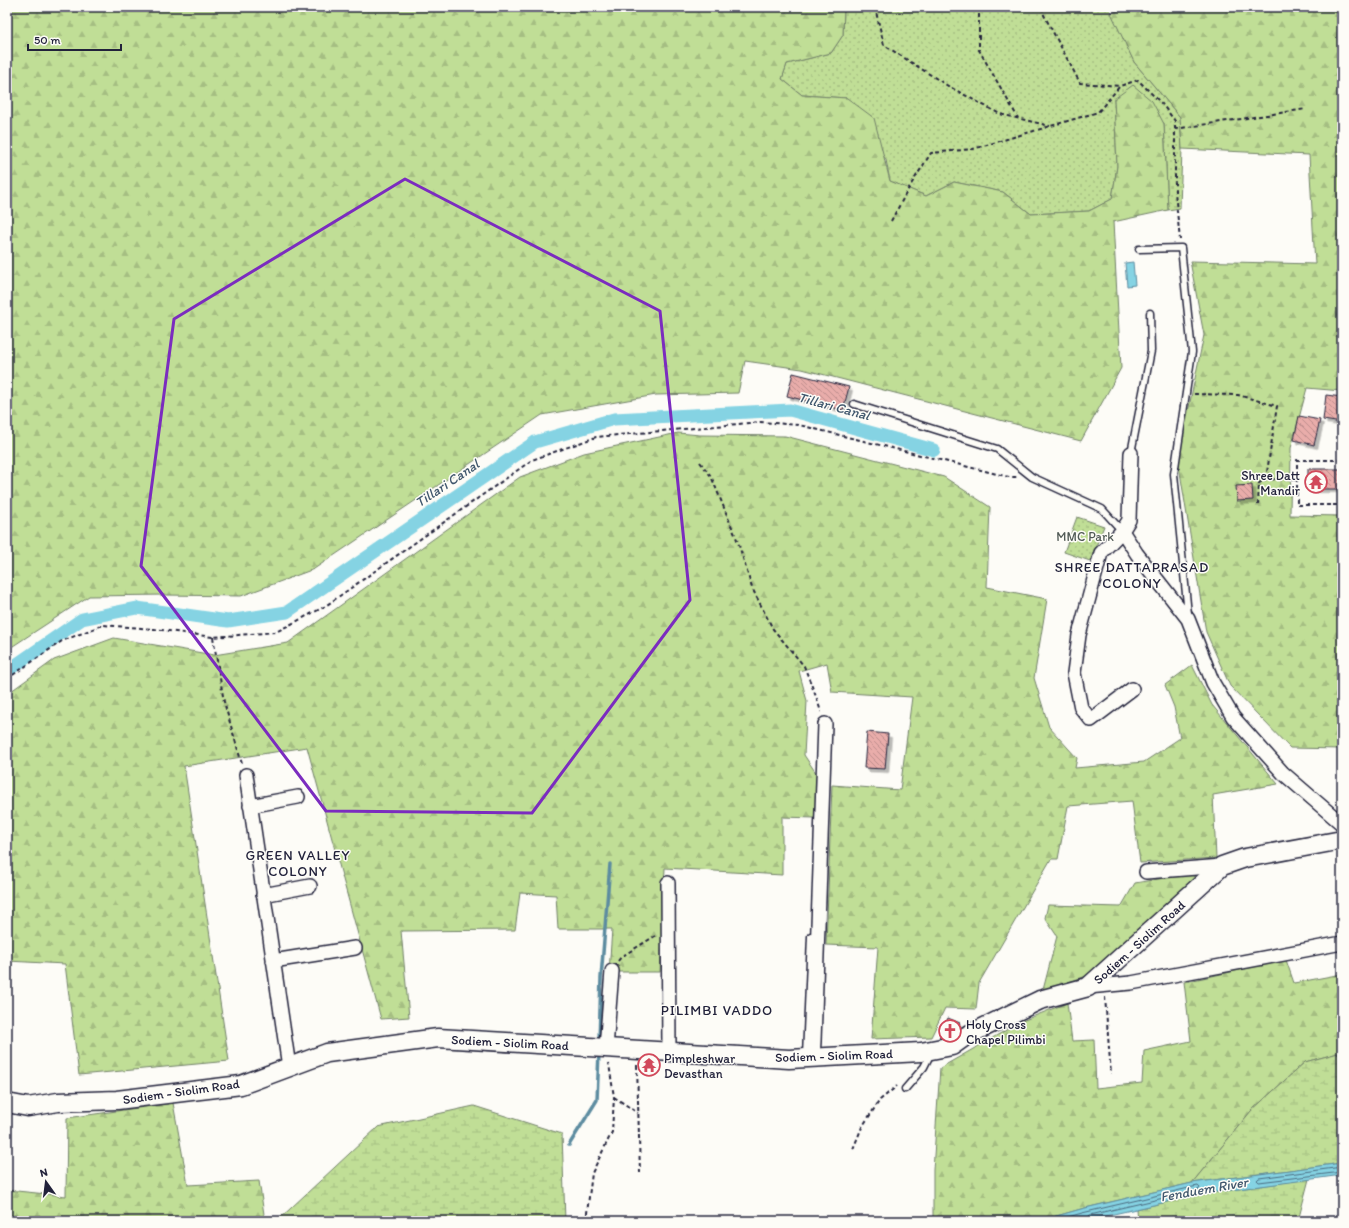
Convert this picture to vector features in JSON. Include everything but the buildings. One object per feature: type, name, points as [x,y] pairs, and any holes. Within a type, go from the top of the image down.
[{"type":"main road","name":"Sodiem - Siolim Road","points":[[7,1103],[28,1107],[58,1102],[117,1100],[241,1085],[327,1053],[438,1038],[789,1059],[921,1052],[932,1050],[952,1046],[966,1036],[1040,1000],[1096,986],[1222,866],[1245,858],[1342,840]]},
{"type":"street","points":[[1131,453],[1129,520],[1122,531],[1101,553],[1080,636],[1074,673],[1081,708],[1091,720],[1132,689]]},
{"type":"street","points":[[1122,531],[1137,554],[1188,619],[1213,683],[1233,717],[1283,774],[1342,824]]},
{"type":"street","points":[[809,1057],[815,1026],[825,724]]},
{"type":"street","points":[[246,775],[289,1067]]},
{"type":"street","points":[[250,806],[298,797]]},
{"type":"street","points":[[1146,872],[1222,866]]},
{"type":"street","points":[[668,883],[669,1052]]},
{"type":"street","points":[[263,895],[310,886]]},
{"type":"street","points":[[1096,986],[1131,983],[1342,943]]},
{"type":"street","points":[[273,962],[355,948]]},
{"type":"street","points":[[606,1048],[612,971]]},
{"type":"lane","points":[[1139,249],[1181,248],[1192,352],[1174,474],[1188,619]]},
{"type":"lane","points":[[1131,453],[1151,351],[1150,313]]},
{"type":"lane","points":[[854,404],[998,448],[1032,477],[1102,509],[1122,531]]},
{"type":"lane","points":[[809,1057],[811,936]]},
{"type":"lane","points":[[905,1089],[924,1067],[932,1050]]},
{"type":"path","points":[[876,7],[884,45],[948,86],[1000,114],[1051,126]]},
{"type":"path","points":[[979,7],[979,50],[1018,118]]},
{"type":"path","points":[[1042,7],[1044,15],[1080,83],[1120,86],[1138,80],[1162,104],[1175,121],[1175,192],[1181,248]]},
{"type":"path","points":[[891,221],[910,186],[931,153],[972,150],[1098,112],[1120,86]]},
{"type":"path","points":[[1175,129],[1306,109]]},
{"type":"path","points":[[1186,394],[1238,395],[1277,406],[1266,479]]},
{"type":"path","points":[[7,679],[62,640],[103,625],[154,629],[213,637],[276,632],[324,607],[532,460],[596,438],[760,422],[799,425],[1010,477],[1032,477]]},
{"type":"path","points":[[1342,460],[1297,460],[1297,505],[1342,505]]},
{"type":"path","points":[[700,462],[711,476],[738,542],[752,588],[773,630],[804,666],[817,698],[825,724]]},
{"type":"path","points":[[1258,504],[1259,483],[1266,479],[1297,480]]},
{"type":"path","points":[[213,637],[224,702],[246,775]]},
{"type":"path","points":[[612,971],[620,957],[668,928]]},
{"type":"path","points":[[1096,986],[1111,1074]]},
{"type":"path","points":[[586,1221],[592,1173],[612,1132],[614,1097],[606,1048]]},
{"type":"path","points":[[636,1050],[640,1173]]},
{"type":"path","points":[[852,1149],[862,1127],[880,1100],[901,1082]]},
{"type":"path","points":[[614,1097],[638,1113]]},
{"type":"highlighted area","points":[[405,179],[660,311],[690,600],[532,813],[326,811],[141,566],[174,319]]},
{"type":"green space","points":[[7,7],[844,7],[843,35],[831,53],[787,64],[782,79],[802,95],[847,98],[874,118],[890,181],[926,196],[954,182],[1003,192],[1031,214],[1089,211],[1112,199],[1117,166],[1114,99],[1133,85],[1152,101],[1164,124],[1168,210],[1113,222],[1121,368],[1081,441],[802,369],[745,361],[738,393],[656,395],[542,415],[314,569],[241,596],[89,596],[7,650]]},
{"type":"green space","points":[[844,7],[1109,7],[1134,62],[1180,117],[1182,149],[1180,208],[1168,210],[1164,123],[1114,99],[1117,166],[1112,199],[1089,211],[1031,214],[1003,192],[954,182],[926,196],[890,181],[886,160],[847,98],[802,95],[782,79],[787,64],[831,53],[843,35]]},
{"type":"green space","points":[[1131,7],[1342,7],[1342,391],[1307,388],[1291,448],[1290,515],[1342,516],[1342,749],[1290,748],[1230,686],[1206,632],[1178,460],[1204,335],[1190,261],[1315,264],[1309,155],[1182,149],[1180,117],[1134,62],[1111,13]]},
{"type":"green space","points":[[678,433],[700,435],[785,436],[944,477],[990,507],[987,587],[1047,599],[1034,678],[1049,727],[1077,758],[1075,768],[1144,762],[1180,738],[1174,707],[1165,685],[1192,665],[1212,705],[1278,784],[1213,795],[1216,858],[1140,863],[1132,801],[1068,806],[1058,859],[1051,859],[979,983],[976,1009],[945,1008],[931,1037],[871,1039],[878,947],[826,945],[832,785],[900,790],[912,697],[832,692],[827,663],[799,671],[807,701],[804,755],[818,776],[815,818],[782,817],[782,875],[665,868],[660,972],[609,972],[612,929],[558,929],[556,895],[520,893],[515,930],[401,931],[409,1017],[381,1019],[307,747],[184,766],[229,1061],[79,1075],[65,964],[7,961],[7,694],[54,660],[114,638],[214,655],[288,643],[520,477],[584,453]]},
{"type":"green space","name":"MMC Park","points":[[1077,517],[1104,526],[1090,561],[1064,552]]},
{"type":"green space","points":[[1188,874],[1199,878],[1090,975],[1043,990],[1057,936],[1045,918],[1048,905],[1121,907],[1135,883]]},
{"type":"green space","points":[[1286,960],[1294,983],[1342,974],[1342,1052],[1305,1062],[1251,1111],[1192,1183],[1081,1209],[1039,1221],[933,1221],[933,1170],[940,1068],[1022,1021],[1067,1003],[1072,1041],[1094,1040],[1096,1088],[1142,1083],[1144,1051],[1191,1041],[1184,982]]},
{"type":"green space","points":[[1342,1052],[1342,1163],[1192,1183],[1251,1111],[1305,1062]]},
{"type":"green space","points":[[173,1103],[188,1185],[259,1181],[265,1221],[7,1221],[7,1190],[66,1196],[67,1118]]},
{"type":"green space","points":[[474,1106],[562,1134],[565,1221],[277,1221],[378,1127]]},
{"type":"green space","points":[[1309,1179],[1298,1221],[1137,1221],[1136,1209],[1202,1194]]},
{"type":"water","points":[[1133,262],[1135,285],[1127,286],[1125,263]]},
{"type":"water","name":"Fenduem River","points":[[1342,1163],[1342,1175],[1202,1194],[1083,1221],[1039,1221],[1081,1209],[1192,1183]]},
{"type":"waterway","name":"Tillari Canal","points":[[7,671],[82,619],[137,608],[228,621],[287,612],[535,442],[614,419],[790,410],[934,450]]},
{"type":"waterway","points":[[599,1042],[601,978],[610,864]]},
{"type":"waterway","points":[[569,1145],[597,1100],[599,1052]]},
{"type":"place","name":"Shree Datt Mandir","points":[[1316,482]]},
{"type":"place","name":"Holy Cross Chapel Pilimbi","points":[[950,1031]]},
{"type":"place","name":"Pimpleshwar Devasthan","points":[[649,1065]]},
{"type":"district","name":"SHREE DATTAPRASAD COLONY","points":[[1132,576]]},
{"type":"district","name":"GREEN VALLEY COLONY","points":[[298,864]]},
{"type":"district","name":"PILIMBI VADDO","points":[[717,1010]]}]
